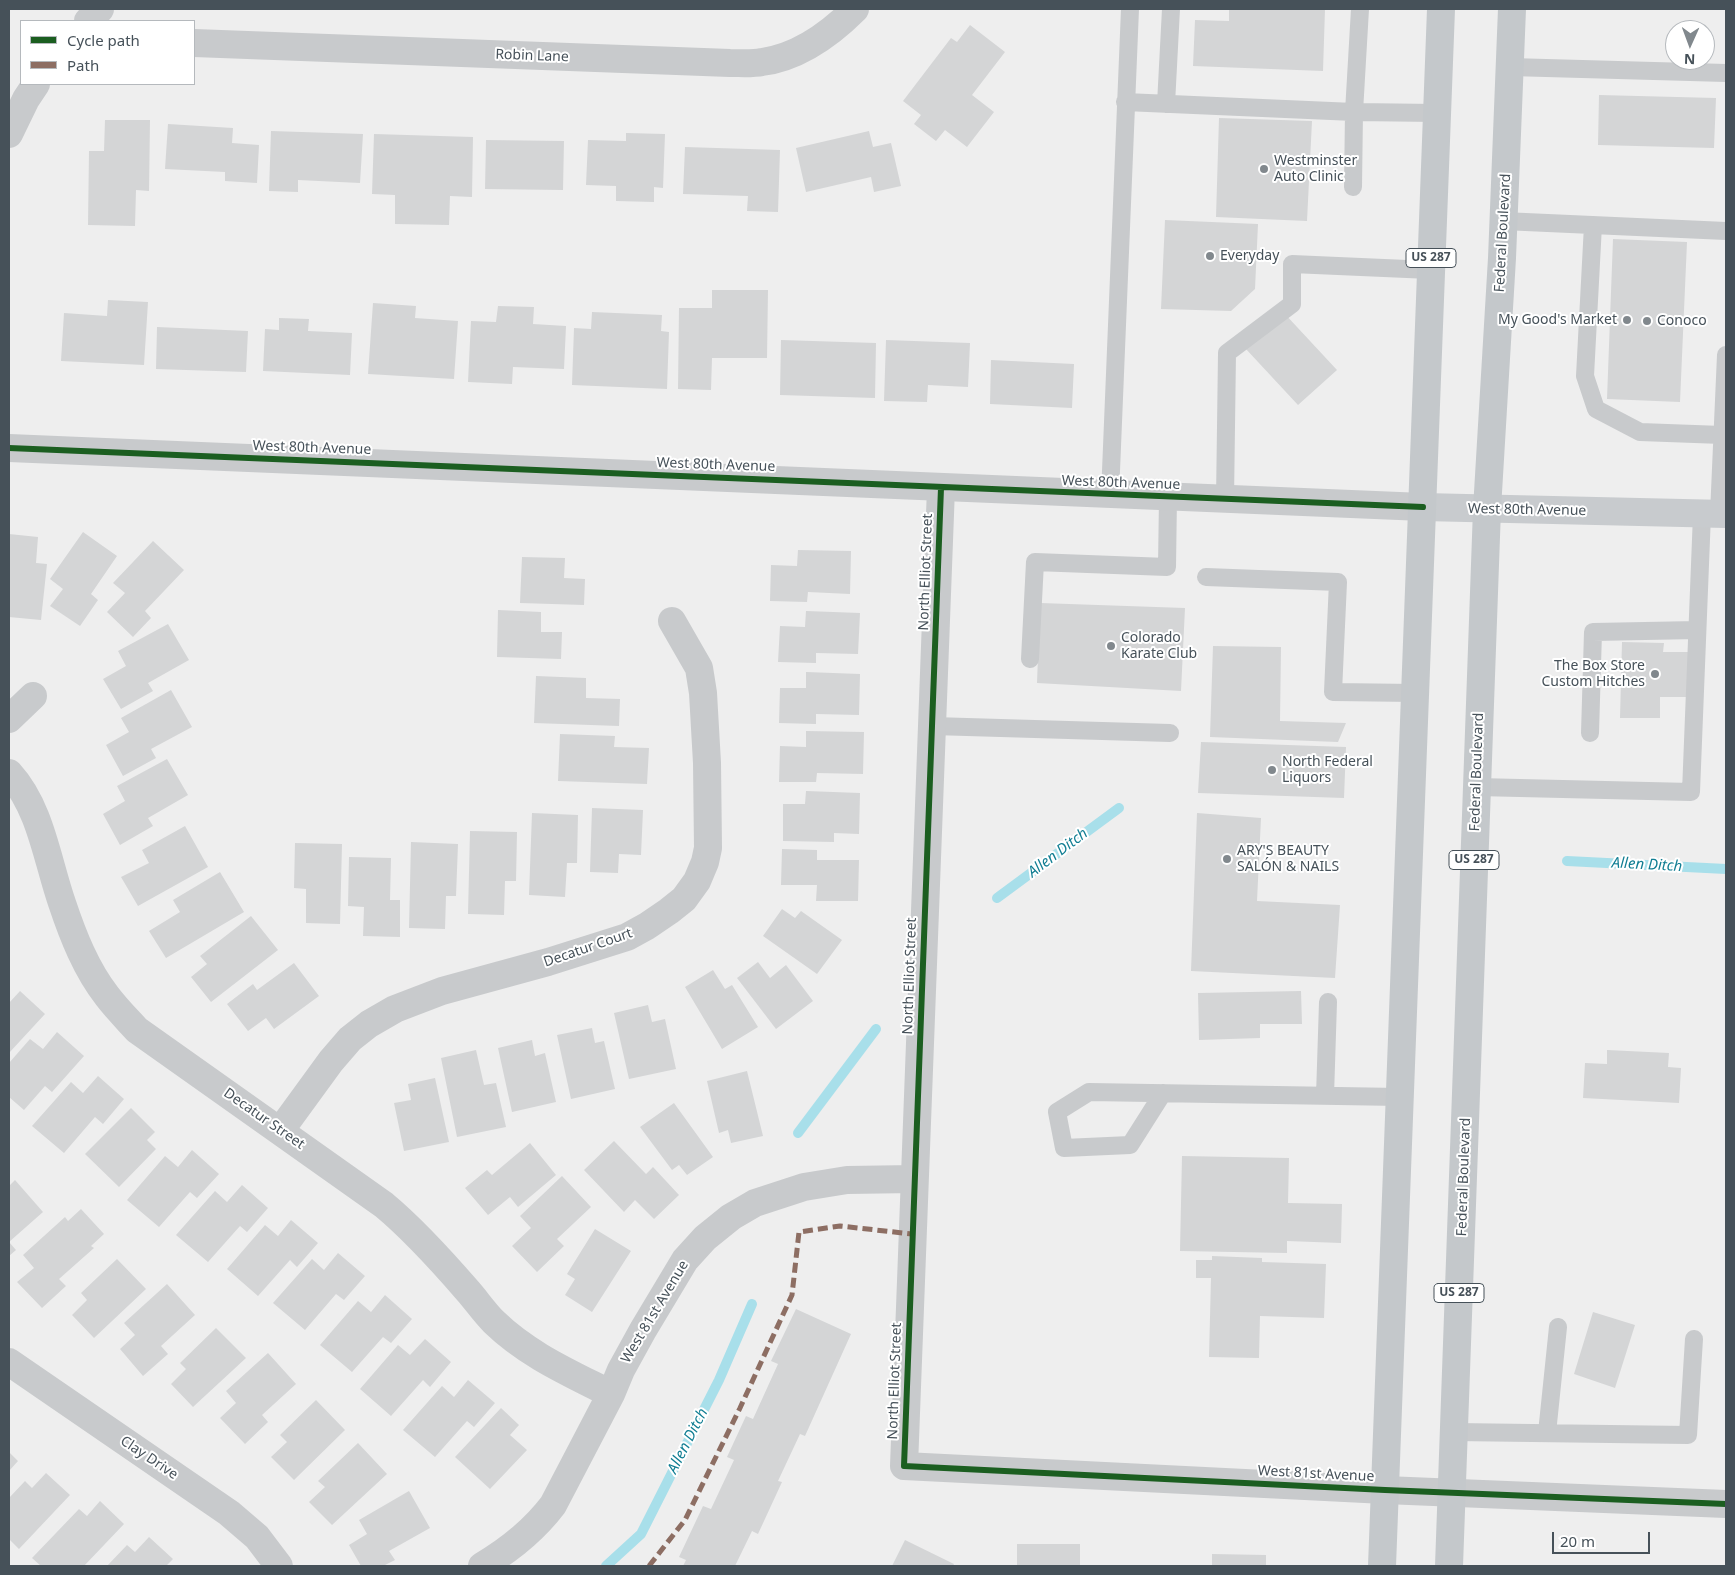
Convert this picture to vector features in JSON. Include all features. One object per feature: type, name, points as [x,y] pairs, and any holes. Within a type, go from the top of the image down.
[{"type":"main road","name":"US 287","points":[[1382,1566],[1441,9]]},
{"type":"main road","name":"Federal Boulevard","points":[[1449,1566],[1487,509],[1503,221],[1512,9]]},
{"type":"main road","name":"West 80th Avenue","points":[[1423,507],[1716,514]]},
{"type":"street","points":[[89,20],[100,9]]},
{"type":"street","name":"Robin Lane","points":[[195,43],[730,63],[762,62],[779,58],[812,45],[827,35],[855,9]]},
{"type":"street","points":[[9,134],[26,99],[35,85]]},
{"type":"street","name":"West 80th Avenue","points":[[9,448],[1423,507]]},
{"type":"street","name":"North Elliot Street","points":[[904,1466],[941,488]]},
{"type":"street","name":"Decatur Court","points":[[280,1130],[331,1061],[350,1039],[369,1024],[395,1009],[442,991],[548,962],[627,937],[647,926],[684,899],[697,881],[705,862],[708,848],[707,763],[703,692],[699,668],[672,621]]},
{"type":"street","points":[[9,719],[32,696]]},
{"type":"street","name":"Decatur Street","points":[[9,773],[14,778],[35,814],[62,904],[91,973],[107,997],[138,1030],[280,1130],[400,1218],[494,1322],[528,1350],[611,1394]]},
{"type":"street","name":"West 81st Avenue","points":[[482,1566],[528,1533],[541,1521],[553,1505],[642,1330],[685,1260],[705,1238],[731,1217],[755,1203],[804,1187],[847,1180],[914,1179]]},
{"type":"street","name":"Clay Drive","points":[[9,1362],[229,1513],[256,1537],[279,1566]]},
{"type":"street","name":"West 81st Avenue","points":[[904,1466],[1385,1490],[1726,1504]]},
{"type":"lane","points":[[1110,494],[1130,9]]},
{"type":"lane","points":[[1166,104],[1171,9]]},
{"type":"lane","points":[[1353,187],[1354,112],[1360,9]]},
{"type":"lane","points":[[1510,67],[1726,73]]},
{"type":"lane","points":[[1126,102],[1354,112],[1437,113]]},
{"type":"lane","points":[[1503,221],[1726,231]]},
{"type":"lane","points":[[1593,225],[1585,376],[1596,409],[1640,432],[1722,435]]},
{"type":"lane","points":[[1225,500],[1227,353],[1292,304],[1292,264],[1430,270]]},
{"type":"lane","points":[[1477,787],[1691,792],[1697,630],[1716,514],[1726,355]]},
{"type":"lane","points":[[1030,659],[1035,562],[1167,567],[1168,497]]},
{"type":"lane","points":[[1206,577],[1338,582],[1334,692],[1416,694]]},
{"type":"lane","points":[[1590,733],[1593,632],[1697,630]]},
{"type":"lane","points":[[933,726],[1170,733]]},
{"type":"lane","points":[[1325,1096],[1328,1002]]},
{"type":"lane","points":[[1163,1093],[1130,1145],[1064,1148],[1057,1112],[1089,1092],[1163,1093],[1325,1096],[1400,1097]]},
{"type":"lane","points":[[1547,1433],[1558,1327]]},
{"type":"lane","points":[[1454,1432],[1688,1435],[1694,1339]]},
{"type":"building","points":[[1229,9],[1325,9],[1323,71],[1193,66],[1195,20],[1229,21]]},
{"type":"building","points":[[970,25],[1005,52],[972,95],[994,112],[967,147],[945,130],[936,141],[914,124],[921,115],[903,101],[951,38],[957,42]]},
{"type":"building","points":[[1599,95],[1716,98],[1714,148],[1598,145]]},
{"type":"building","name":"Westminster Auto Clinic","points":[[1219,118],[1312,121],[1307,221],[1216,217]]},
{"type":"building","points":[[105,120],[150,120],[149,191],[136,190],[135,226],[88,225],[89,151],[104,151]]},
{"type":"building","points":[[168,124],[233,128],[232,143],[259,145],[257,183],[225,181],[225,172],[165,169]]},
{"type":"building","points":[[271,131],[363,134],[360,183],[298,180],[298,192],[269,191]]},
{"type":"building","points":[[869,131],[873,147],[891,143],[901,186],[874,192],[871,177],[806,192],[796,148]]},
{"type":"building","points":[[626,133],[665,134],[663,188],[654,187],[654,202],[616,201],[616,186],[586,185],[588,140],[626,141]]},
{"type":"building","points":[[374,134],[473,137],[472,197],[450,196],[449,225],[395,224],[395,195],[372,194]]},
{"type":"building","points":[[486,140],[564,141],[563,190],[485,189]]},
{"type":"building","points":[[685,147],[780,150],[778,212],[747,211],[748,196],[683,194]]},
{"type":"building","name":"Everyday","points":[[1165,220],[1258,224],[1255,289],[1231,311],[1161,309]]},
{"type":"building","name":"Conoco","points":[[1613,239],[1687,242],[1680,402],[1607,399]]},
{"type":"building","points":[[712,290],[768,290],[767,358],[712,358],[711,390],[678,389],[679,308],[712,308]]},
{"type":"building","points":[[108,300],[148,302],[144,365],[61,361],[64,313],[107,316]]},
{"type":"building","points":[[373,303],[416,306],[415,318],[458,321],[454,379],[368,374]]},
{"type":"building","points":[[498,306],[534,307],[533,324],[566,326],[564,369],[513,367],[512,384],[468,382],[471,321],[496,322]]},
{"type":"building","points":[[592,312],[662,315],[661,331],[669,332],[667,389],[572,385],[574,328],[591,329]]},
{"type":"building","points":[[1284,313],[1337,370],[1298,405],[1245,348]]},
{"type":"building","points":[[279,318],[309,319],[308,331],[352,333],[350,375],[263,371],[265,329],[279,330]]},
{"type":"building","points":[[157,327],[248,331],[246,372],[156,369]]},
{"type":"building","points":[[781,340],[876,343],[875,398],[780,395]]},
{"type":"building","points":[[886,340],[970,343],[968,387],[928,385],[927,402],[884,401]]},
{"type":"building","points":[[991,360],[1074,364],[1072,408],[990,404]]},
{"type":"building","points":[[83,532],[117,556],[91,594],[98,600],[80,626],[50,606],[63,589],[50,579]]},
{"type":"building","points":[[9,534],[38,537],[36,563],[47,564],[41,620],[9,617]]},
{"type":"building","points":[[153,541],[184,570],[145,611],[151,618],[133,637],[107,612],[125,593],[113,583]]},
{"type":"building","points":[[798,550],[851,551],[850,594],[808,592],[807,602],[770,601],[771,565],[797,566]]},
{"type":"building","points":[[522,557],[565,558],[564,578],[585,579],[584,605],[520,603]]},
{"type":"building","name":"Colorado Karate Club","points":[[1040,603],[1185,608],[1181,691],[1037,683]]},
{"type":"building","points":[[498,610],[541,612],[541,632],[562,632],[561,659],[497,657]]},
{"type":"building","points":[[806,611],[860,613],[858,654],[816,653],[816,663],[778,662],[780,626],[805,627]]},
{"type":"building","points":[[168,624],[189,660],[148,683],[153,691],[121,709],[103,679],[126,666],[118,651]]},
{"type":"building","name":"The Box Store Custom Hitches","points":[[1622,642],[1664,643],[1663,652],[1690,652],[1689,697],[1660,697],[1660,718],[1620,718]]},
{"type":"building","points":[[1213,646],[1281,647],[1280,721],[1346,723],[1338,742],[1210,737]]},
{"type":"building","points":[[806,672],[860,674],[859,715],[816,714],[816,724],[779,723],[780,688],[806,688]]},
{"type":"building","points":[[536,676],[586,678],[586,698],[620,699],[619,726],[534,723]]},
{"type":"building","points":[[171,690],[192,727],[151,749],[156,758],[123,776],[106,745],[129,732],[121,718]]},
{"type":"building","points":[[806,731],[864,732],[863,774],[817,773],[816,782],[779,782],[780,746],[806,747]]},
{"type":"building","points":[[560,734],[615,736],[614,747],[649,748],[647,784],[558,781]]},
{"type":"building","name":"North Federal Liquors","points":[[1201,742],[1346,747],[1344,798],[1198,793]]},
{"type":"building","points":[[167,759],[188,795],[148,818],[153,826],[120,845],[103,814],[125,801],[117,786]]},
{"type":"building","points":[[806,791],[860,793],[859,834],[834,833],[834,842],[783,841],[783,804],[805,804]]},
{"type":"building","points":[[592,808],[643,810],[641,855],[619,854],[618,873],[590,872]]},
{"type":"building","points":[[532,813],[578,815],[577,863],[567,863],[565,897],[529,895]]},
{"type":"building","name":"ARY'S BEAUTY SALÓN & NAILS","points":[[1197,813],[1261,818],[1257,901],[1340,905],[1335,978],[1191,971]]},
{"type":"building","points":[[185,826],[208,867],[138,906],[121,877],[149,863],[142,850]]},
{"type":"building","points":[[470,831],[517,832],[516,881],[505,881],[504,915],[468,914]]},
{"type":"building","points":[[411,842],[458,844],[456,896],[446,896],[445,929],[409,928]]},
{"type":"building","points":[[295,843],[342,844],[340,924],[306,923],[306,889],[294,888]]},
{"type":"building","points":[[782,849],[817,850],[817,860],[859,860],[858,901],[816,901],[817,885],[781,885]]},
{"type":"building","points":[[349,857],[391,858],[390,900],[400,900],[400,937],[363,936],[364,907],[348,906]]},
{"type":"building","points":[[220,872],[244,912],[166,958],[149,931],[180,912],[173,900]]},
{"type":"building","points":[[782,909],[795,918],[801,911],[842,940],[817,974],[763,936]]},
{"type":"building","points":[[251,916],[278,950],[211,1002],[191,977],[207,964],[200,956]]},
{"type":"building","points":[[758,962],[770,978],[786,965],[813,1001],[776,1029],[737,978]]},
{"type":"building","points":[[294,963],[319,996],[274,1029],[266,1018],[248,1031],[227,1004],[253,984],[257,990]]},
{"type":"building","points":[[713,970],[725,989],[732,985],[758,1027],[722,1049],[685,987]]},
{"type":"building","points":[[20,991],[45,1014],[9,1053],[9,1003]]},
{"type":"building","points":[[1301,991],[1302,1024],[1260,1024],[1260,1038],[1199,1040],[1198,993]]},
{"type":"building","points":[[648,1005],[652,1022],[665,1019],[676,1069],[629,1079],[614,1013]]},
{"type":"building","points":[[592,1028],[595,1043],[604,1041],[615,1089],[571,1099],[557,1035]]},
{"type":"building","points":[[57,1032],[84,1056],[52,1092],[45,1086],[24,1110],[9,1097],[9,1063],[30,1039],[43,1049]]},
{"type":"building","points":[[532,1040],[535,1056],[545,1053],[556,1102],[512,1112],[498,1048]]},
{"type":"building","points":[[476,1050],[484,1085],[496,1083],[506,1127],[457,1137],[441,1058]]},
{"type":"building","points":[[1607,1050],[1669,1053],[1668,1067],[1681,1068],[1679,1103],[1583,1098],[1585,1063],[1607,1064]]},
{"type":"building","points":[[747,1071],[763,1136],[731,1143],[728,1130],[719,1133],[707,1081]]},
{"type":"building","points":[[98,1076],[124,1099],[103,1124],[95,1117],[64,1153],[32,1126],[71,1082],[83,1093]]},
{"type":"building","points":[[435,1078],[449,1142],[404,1151],[394,1103],[411,1100],[408,1084]]},
{"type":"building","points":[[674,1103],[713,1157],[687,1175],[679,1165],[672,1170],[640,1127]]},
{"type":"building","points":[[131,1108],[155,1132],[147,1140],[156,1149],[119,1187],[85,1154]]},
{"type":"building","points":[[614,1141],[646,1174],[653,1167],[679,1195],[654,1219],[635,1200],[624,1212],[584,1170]]},
{"type":"building","points":[[530,1143],[556,1175],[518,1207],[510,1197],[488,1215],[465,1188],[487,1170],[492,1175]]},
{"type":"building","points":[[192,1150],[219,1174],[197,1198],[190,1192],[159,1227],[127,1200],[165,1156],[178,1167]]},
{"type":"building","points":[[1182,1156],[1289,1158],[1288,1203],[1342,1204],[1341,1243],[1287,1241],[1287,1253],[1180,1251]]},
{"type":"building","points":[[562,1176],[591,1207],[557,1239],[564,1246],[537,1272],[512,1246],[531,1228],[520,1216]]},
{"type":"building","points":[[15,1180],[43,1212],[9,1242],[9,1186]]},
{"type":"building","points":[[242,1185],[268,1208],[247,1232],[240,1226],[208,1262],[176,1235],[215,1191],[227,1202]]},
{"type":"building","points":[[81,1209],[104,1234],[91,1246],[94,1248],[59,1279],[66,1286],[42,1308],[17,1282],[34,1268],[23,1255],[65,1217],[68,1221]]},
{"type":"building","points":[[291,1220],[318,1243],[297,1267],[290,1260],[258,1296],[227,1269],[265,1225],[278,1236]]},
{"type":"building","points":[[595,1229],[631,1251],[592,1312],[565,1295],[575,1279],[567,1274]]},
{"type":"building","points":[[9,1242],[16,1250],[9,1256]]},
{"type":"building","points":[[338,1253],[365,1276],[344,1300],[336,1294],[305,1330],[273,1303],[312,1259],[324,1270]]},
{"type":"building","points":[[1212,1256],[1262,1258],[1262,1262],[1326,1264],[1324,1318],[1260,1316],[1259,1358],[1209,1357],[1211,1278],[1196,1278],[1196,1260],[1212,1260]]},
{"type":"building","points":[[117,1259],[146,1289],[94,1338],[72,1315],[87,1300],[81,1293]]},
{"type":"building","points":[[167,1284],[195,1315],[161,1346],[168,1354],[143,1376],[120,1349],[135,1335],[124,1323]]},
{"type":"building","points":[[385,1295],[412,1319],[391,1343],[383,1337],[352,1372],[320,1345],[358,1301],[371,1312]]},
{"type":"building","points":[[796,1309],[851,1334],[805,1436],[800,1434],[778,1481],[782,1482],[758,1534],[752,1531],[735,1566],[683,1566],[686,1560],[679,1557],[703,1506],[711,1509],[734,1460],[727,1457],[746,1416],[753,1419],[778,1364],[771,1361]]},
{"type":"building","points":[[1593,1312],[1635,1325],[1615,1388],[1574,1374]]},
{"type":"building","points":[[216,1328],[246,1358],[193,1407],[171,1384],[186,1369],[180,1363]]},
{"type":"building","points":[[425,1339],[451,1362],[430,1387],[423,1380],[391,1416],[360,1389],[398,1345],[410,1355]]},
{"type":"building","points":[[268,1353],[296,1384],[262,1415],[268,1422],[245,1444],[220,1418],[236,1403],[226,1391]]},
{"type":"building","points":[[468,1380],[495,1403],[474,1427],[467,1421],[435,1457],[403,1430],[442,1386],[454,1397]]},
{"type":"building","points":[[316,1400],[345,1430],[294,1480],[271,1457],[287,1442],[280,1435]]},
{"type":"building","points":[[501,1408],[519,1425],[510,1435],[527,1450],[490,1489],[455,1457]]},
{"type":"building","points":[[358,1443],[387,1474],[332,1525],[309,1502],[325,1487],[318,1481]]},
{"type":"building","points":[[9,1452],[18,1461],[9,1471]]},
{"type":"building","points":[[46,1473],[70,1495],[19,1549],[9,1539],[9,1498],[25,1481],[32,1488]]},
{"type":"building","points":[[409,1491],[430,1528],[389,1551],[395,1560],[383,1566],[361,1566],[349,1545],[367,1534],[359,1520]]},
{"type":"building","points":[[100,1501],[124,1524],[84,1566],[41,1566],[32,1558],[79,1509],[87,1516]]},
{"type":"building","points":[[149,1537],[173,1559],[166,1566],[107,1566],[127,1545],[135,1552]]},
{"type":"building","points":[[905,1540],[954,1564],[953,1566],[892,1566]]},
{"type":"building","points":[[1017,1544],[1080,1544],[1080,1566],[1017,1566]]},
{"type":"building","points":[[1212,1554],[1266,1555],[1266,1566],[1212,1566]]},
{"type":"waterway","name":"Allen Ditch","points":[[997,898],[1119,808]]},
{"type":"waterway","name":"Allen Ditch","points":[[1567,861],[1726,869]]},
{"type":"waterway","name":"Allen Ditch","points":[[798,1133],[876,1029]]},
{"type":"waterway","name":"Allen Ditch","points":[[606,1566],[641,1534],[719,1380],[752,1304]]},
{"type":"marked path","points":[[649,1566],[685,1520],[740,1408],[792,1295],[799,1232],[840,1226],[912,1234]]},
{"type":"cycle path","points":[[9,448],[1423,507]]},
{"type":"cycle path","points":[[941,488],[904,1466],[1385,1490],[1726,1504]]},
{"type":"place","name":"Westminster Auto Clinic","points":[[1264,169]]},
{"type":"place","name":"Everyday","points":[[1210,256]]},
{"type":"place","name":"My Good's Market","points":[[1627,320]]},
{"type":"place","name":"Conoco","points":[[1647,321]]},
{"type":"place","name":"Colorado Karate Club","points":[[1111,646]]},
{"type":"place","name":"The Box Store Custom Hitches","points":[[1655,674]]},
{"type":"place","name":"North Federal Liquors","points":[[1272,770]]},
{"type":"place","name":"ARY'S BEAUTY SALÓN & NAILS","points":[[1227,859]]}]
